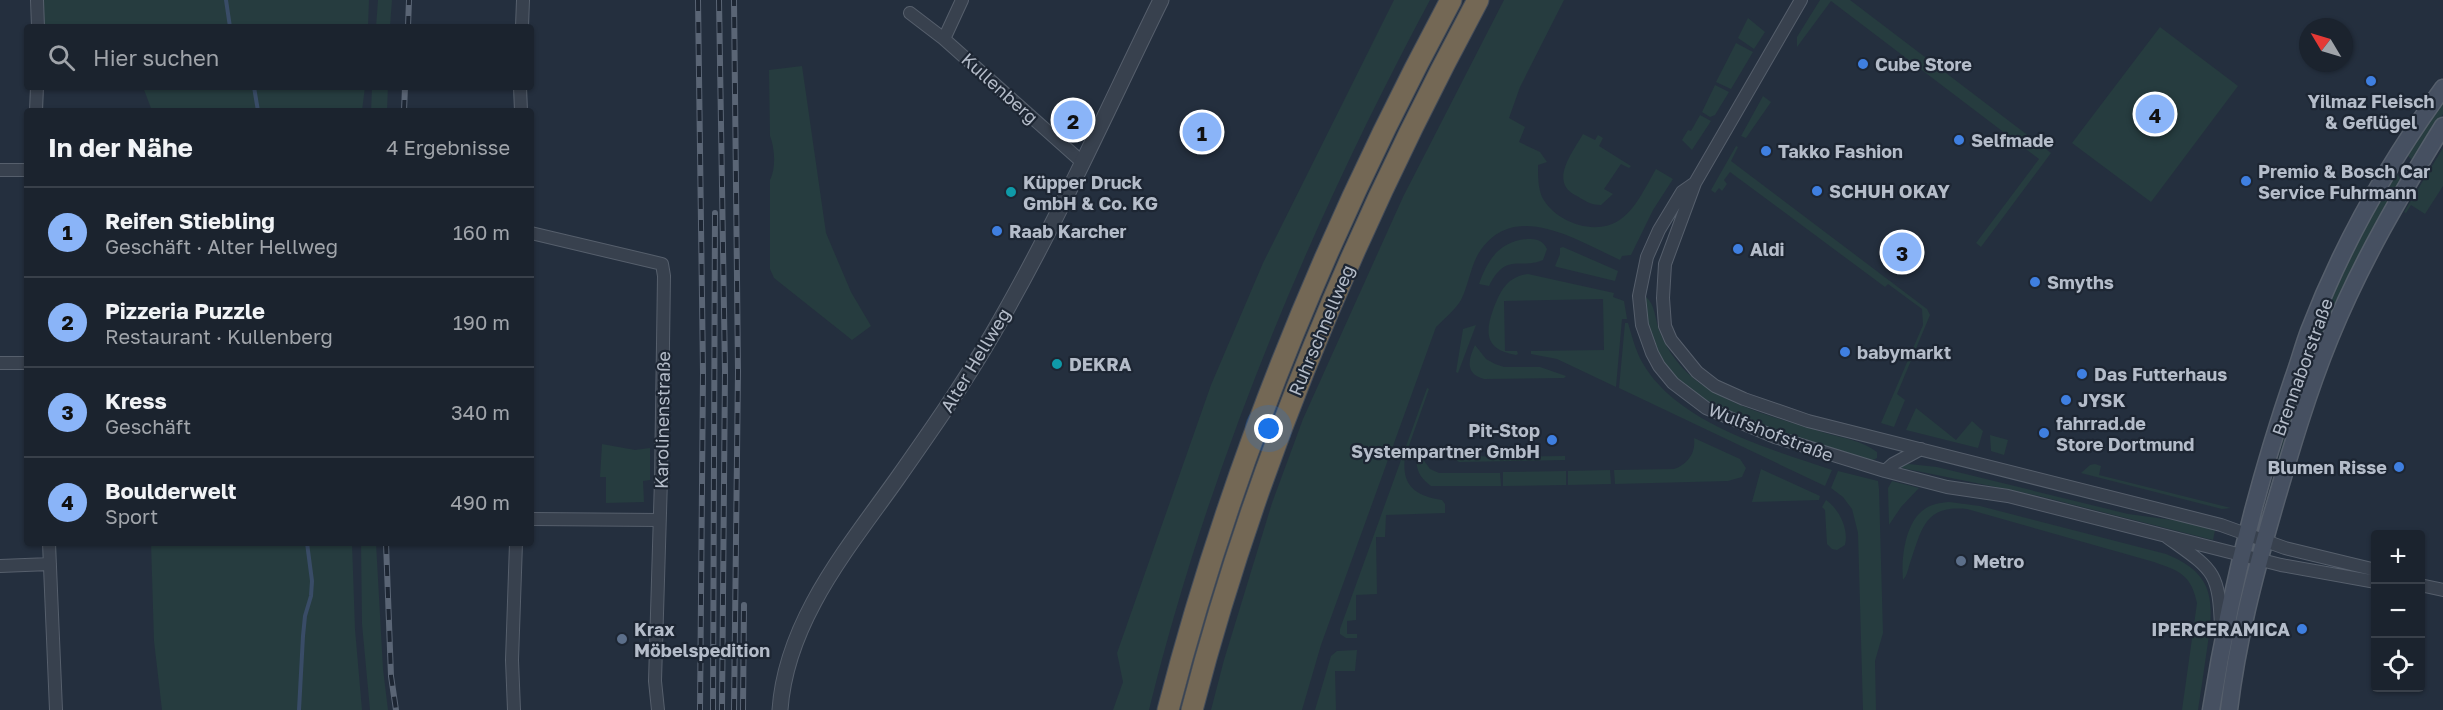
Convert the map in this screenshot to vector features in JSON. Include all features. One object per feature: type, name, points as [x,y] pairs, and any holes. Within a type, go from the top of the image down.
[{"type":"highway","name":"Ruhrschnellweg","points":[[1168,710],[1219,534],[1282,362],[1350,203],[1451,0]]},
{"type":"highway","name":"Ruhrschnellweg","points":[[1192,710],[1245,530],[1314,345],[1383,188],[1478,0]]},
{"type":"main road","name":"Brennaborstraße","points":[[2211,710],[2221,648],[2246,534],[2264,469],[2309,331],[2360,222],[2397,157],[2443,88]]},
{"type":"main road","name":"Brennaborstraße","points":[[2229,710],[2246,604],[2297,431],[2330,338],[2380,233],[2443,126]]},
{"type":"main road","points":[[2397,157],[2413,176]]},
{"type":"street","points":[[37,0],[38,24]]},
{"type":"street","points":[[522,24],[523,0]]},
{"type":"street","name":"Kullenberg","points":[[944,39],[962,0]]},
{"type":"street","name":"Alter Hellweg","points":[[780,710],[786,672],[817,597],[836,565],[939,418],[985,347],[1019,287],[1161,0]]},
{"type":"street","name":"Wulfshofstraße","points":[[1801,0],[1695,183],[1669,250],[1663,279],[1665,326],[1671,340],[1687,363],[1707,381],[1744,399],[1808,422],[2210,522],[2285,548],[2371,569]]},
{"type":"street","name":"Kullenberg","points":[[910,13],[944,39],[1082,162]]},
{"type":"street","points":[[36,108],[37,90]]},
{"type":"street","points":[[520,90],[521,108]]},
{"type":"street","points":[[0,170],[24,170]]},
{"type":"street","name":"Wulfshofstraße","points":[[1695,183],[1682,192],[1659,230],[1641,277],[1639,296],[1642,325],[1659,366],[1673,383],[1706,408],[1775,437],[1885,471],[1947,487],[2008,496],[2259,559],[2371,581]]},
{"type":"street","name":"Karolinenstraße","points":[[534,233],[662,264],[664,276],[655,681],[658,710]]},
{"type":"street","points":[[0,363],[24,363]]},
{"type":"street","points":[[1885,471],[1893,464],[1921,449]]},
{"type":"street","points":[[534,519],[659,520]]},
{"type":"street","name":"Brennaborstraße","points":[[2161,533],[2193,556],[2213,575],[2220,598],[2221,648]]},
{"type":"street","points":[[49,546],[56,710]]},
{"type":"street","points":[[514,710],[512,660],[516,546]]},
{"type":"street","points":[[0,566],[51,564]]},
{"type":"street","points":[[2425,586],[2443,590]]},
{"type":"green space","points":[[37,0],[369,0],[368,24],[38,24]]},
{"type":"green space","points":[[378,0],[392,0],[390,24],[376,24]]},
{"type":"green space","points":[[1394,0],[1430,0],[1344,171],[1267,346],[1202,526],[1149,710],[1113,710],[1123,682],[1117,653],[1211,385],[1263,263]]},
{"type":"green space","points":[[1504,0],[1564,0],[1520,87],[1509,118],[1525,127],[1519,142],[1540,152],[1547,162],[1538,165],[1538,173],[1542,197],[1548,206],[1565,220],[1576,224],[1587,227],[1608,225],[1618,221],[1630,211],[1656,169],[1673,179],[1653,210],[1631,255],[1622,256],[1620,260],[1564,234],[1545,228],[1526,226],[1508,229],[1491,238],[1477,256],[1461,300],[1436,327],[1321,645],[1302,710],[1211,710],[1272,503],[1303,419],[1403,197]]},
{"type":"green space","points":[[1820,0],[1850,0],[2051,153],[1981,247],[1976,243],[2039,159],[1831,1],[1797,47],[1797,37]]},
{"type":"green space","points":[[1748,18],[1765,32],[1754,49],[1738,38]]},
{"type":"green space","points":[[2160,27],[2238,86],[2151,202],[2072,143]]},
{"type":"green space","points":[[1736,43],[1753,52],[1731,89],[1716,82]]},
{"type":"green space","points":[[802,66],[826,233],[851,292],[871,326],[852,340],[774,278],[770,269],[770,180],[774,158],[770,136],[769,70]]},
{"type":"green space","points":[[1715,85],[1729,92],[1715,115],[1710,117],[1702,112]]},
{"type":"green space","points":[[144,90],[365,90],[362,108],[151,108]]},
{"type":"green space","points":[[372,90],[388,90],[387,108],[371,108]]},
{"type":"green space","points":[[1763,96],[1771,102],[1746,138],[1741,136]]},
{"type":"green space","points":[[2443,99],[2443,114],[2413,161],[2406,154]]},
{"type":"green space","points":[[1700,115],[1711,121],[1692,150],[1682,140],[1688,130],[1691,131]]},
{"type":"green space","points":[[1583,134],[1595,140],[1598,135],[1603,138],[1599,146],[1631,166],[1629,168],[1621,164],[1604,189],[1613,194],[1601,205],[1590,203],[1575,195],[1567,189],[1564,182],[1563,174],[1569,158]]},
{"type":"green space","points":[[1736,146],[1738,147],[1731,161],[1927,309],[1930,315],[1897,394],[1905,400],[1894,427],[1881,423],[1923,325],[1922,309],[1888,284],[1885,287],[1730,172],[1724,180],[1727,184],[1722,191],[1719,188],[1715,193],[1711,190]]},
{"type":"green space","points":[[2443,148],[2443,186],[2425,214],[2411,205],[2406,213],[2404,212]]},
{"type":"green space","points":[[2397,174],[2401,180],[2258,531],[2288,424],[2332,292],[2371,215]]},
{"type":"green space","points":[[1534,239],[1544,244],[1547,249],[1543,260],[1535,263],[1508,265],[1495,275],[1489,286],[1479,284],[1486,267],[1496,253],[1509,244]]},
{"type":"green space","points":[[1563,247],[1618,271],[1615,281],[1555,266],[1560,248]]},
{"type":"green space","points":[[1528,274],[1614,293],[1613,297],[1624,301],[1627,319],[1622,319],[1616,387],[1557,359],[1531,354],[1531,351],[1604,350],[1603,299],[1504,301],[1505,351],[1517,351],[1518,354],[1506,353],[1490,340],[1490,319],[1498,297],[1514,278]]},
{"type":"green space","points":[[1646,297],[1671,353],[1681,367],[1701,384],[1715,393],[1761,413],[1865,445],[1877,452],[1877,458],[1871,461],[1768,428],[1715,405],[1693,391],[1676,377],[1657,350],[1647,319]]},
{"type":"green space","points":[[1625,323],[1628,323],[1642,362],[1657,383],[1677,402],[1726,431],[1832,470],[1825,486],[1619,388]]},
{"type":"green space","points":[[1476,325],[1458,373],[1456,372],[1463,329]]},
{"type":"green space","points":[[1475,345],[1486,359],[1495,364],[1504,367],[1540,367],[1566,376],[1564,378],[1484,379],[1478,377],[1470,366]]},
{"type":"green space","points":[[1427,388],[1429,389],[1405,457],[1405,475],[1412,488],[1425,496],[1442,500],[1445,504],[1445,513],[1386,515],[1385,537],[1376,537],[1377,594],[1356,595],[1356,620],[1347,621],[1347,634],[1357,634],[1357,638],[1346,638],[1340,634],[1340,629]]},
{"type":"green space","points":[[1916,408],[1956,440],[1972,421],[1983,431],[1978,448],[1906,430]]},
{"type":"green space","points":[[1990,435],[2008,440],[2004,455],[1991,451]]},
{"type":"green space","points":[[1694,438],[1740,459],[1746,468],[1742,477],[1728,481],[1615,484],[1614,470],[1679,467],[1692,453]]},
{"type":"green space","points":[[602,444],[635,450],[650,448],[650,480],[643,481],[644,502],[606,503],[606,477],[600,477]]},
{"type":"green space","points":[[1461,449],[1470,455],[1565,456],[1565,460],[1459,462],[1454,454]]},
{"type":"green space","points":[[1420,455],[1430,469],[1439,473],[1500,473],[1501,486],[1431,486],[1418,470],[1417,457]]},
{"type":"green space","points":[[1902,465],[1937,467],[2128,514],[2180,521],[2215,530],[2213,540],[2035,495],[1902,468]]},
{"type":"green space","points":[[2090,465],[2101,466],[2099,475],[2231,508],[2222,509],[2081,473]]},
{"type":"green space","points":[[1761,469],[1820,496],[1819,500],[1752,502]]},
{"type":"green space","points":[[1610,470],[1611,484],[1568,485],[1568,471]]},
{"type":"green space","points":[[1566,471],[1566,485],[1503,486],[1503,472]]},
{"type":"green space","points":[[1838,471],[1878,481],[1883,633],[1875,661],[1876,710],[1863,710],[1858,533],[1852,509],[1843,497],[1831,488]]},
{"type":"green space","points":[[1892,481],[1919,488],[1901,507],[1889,525],[1888,488]]},
{"type":"green space","points":[[1826,500],[1839,514],[1846,532],[1845,545],[1837,550],[1827,544],[1825,510],[1822,507]]},
{"type":"green space","points":[[1949,502],[1980,506],[2166,554],[2194,571],[2203,580],[2208,591],[2211,617],[2198,710],[2182,710],[2197,603],[2188,580],[2183,575],[2154,562],[1967,509],[1953,509],[1933,515],[1927,522],[1903,580],[1905,543],[1916,517],[1935,504]]},
{"type":"green space","points":[[151,546],[352,546],[355,629],[362,710],[162,710],[154,641]]},
{"type":"green space","points":[[361,546],[376,546],[383,669],[388,710],[370,710],[362,624]]},
{"type":"green space","points":[[1357,650],[1355,671],[1335,671],[1336,710],[1315,710],[1331,656],[1337,651]]},
{"type":"waterway","points":[[226,0],[230,24]]},
{"type":"waterway","points":[[254,90],[258,108]]},
{"type":"waterway","points":[[299,710],[305,616],[311,596],[312,581],[307,546]]},
{"type":"railway","points":[[408,24],[409,0]]},
{"type":"railway","points":[[698,0],[703,373],[700,710]]},
{"type":"railway","points":[[719,0],[725,371],[722,710]]},
{"type":"railway","points":[[734,0],[738,371],[734,710]]},
{"type":"railway","points":[[404,108],[405,90]]},
{"type":"railway","points":[[713,710],[715,213]]},
{"type":"railway","points":[[386,546],[391,676],[396,710]]},
{"type":"railway","points":[[743,710],[744,605]]},
{"type":"place","name":"Cube Store","points":[[1863,64]]},
{"type":"place","name":"Yilmaz Fleisch & Geflügel","points":[[2371,81]]},
{"type":"place","name":"Boulderwelt","points":[[2155,114]]},
{"type":"place","name":"Pizzeria Puzzle","points":[[1073,120]]},
{"type":"place","name":"Reifen Stiebling","points":[[1202,132]]},
{"type":"place","name":"Selfmade","points":[[1959,140]]},
{"type":"place","name":"Takko Fashion","points":[[1766,151]]},
{"type":"place","name":"Premio & Bosch Car Service Fuhrmann","points":[[2246,181]]},
{"type":"place","name":"SCHUH OKAY","points":[[1817,191]]},
{"type":"place","name":"Küpper Druck GmbH & Co. KG","points":[[1011,192]]},
{"type":"place","name":"Raab Karcher","points":[[997,231]]},
{"type":"place","name":"Aldi","points":[[1738,249]]},
{"type":"place","name":"Kress","points":[[1902,252]]},
{"type":"place","name":"Smyths","points":[[2035,282]]},
{"type":"place","name":"babymarkt","points":[[1845,352]]},
{"type":"place","name":"DEKRA","points":[[1057,364]]},
{"type":"place","name":"Das Futterhaus","points":[[2082,374]]},
{"type":"place","name":"JYSK","points":[[2066,400]]},
{"type":"place","name":"fahrrad.de Store Dortmund","points":[[2044,433]]},
{"type":"place","name":"Pit-Stop Systempartner GmbH","points":[[1552,440]]},
{"type":"place","name":"Blumen Risse","points":[[2399,467]]},
{"type":"place","name":"Metro","points":[[1961,561]]},
{"type":"place","name":"IPERCERAMICA","points":[[2302,629]]},
{"type":"place","name":"Krax Möbelspedition","points":[[622,639]]}]
